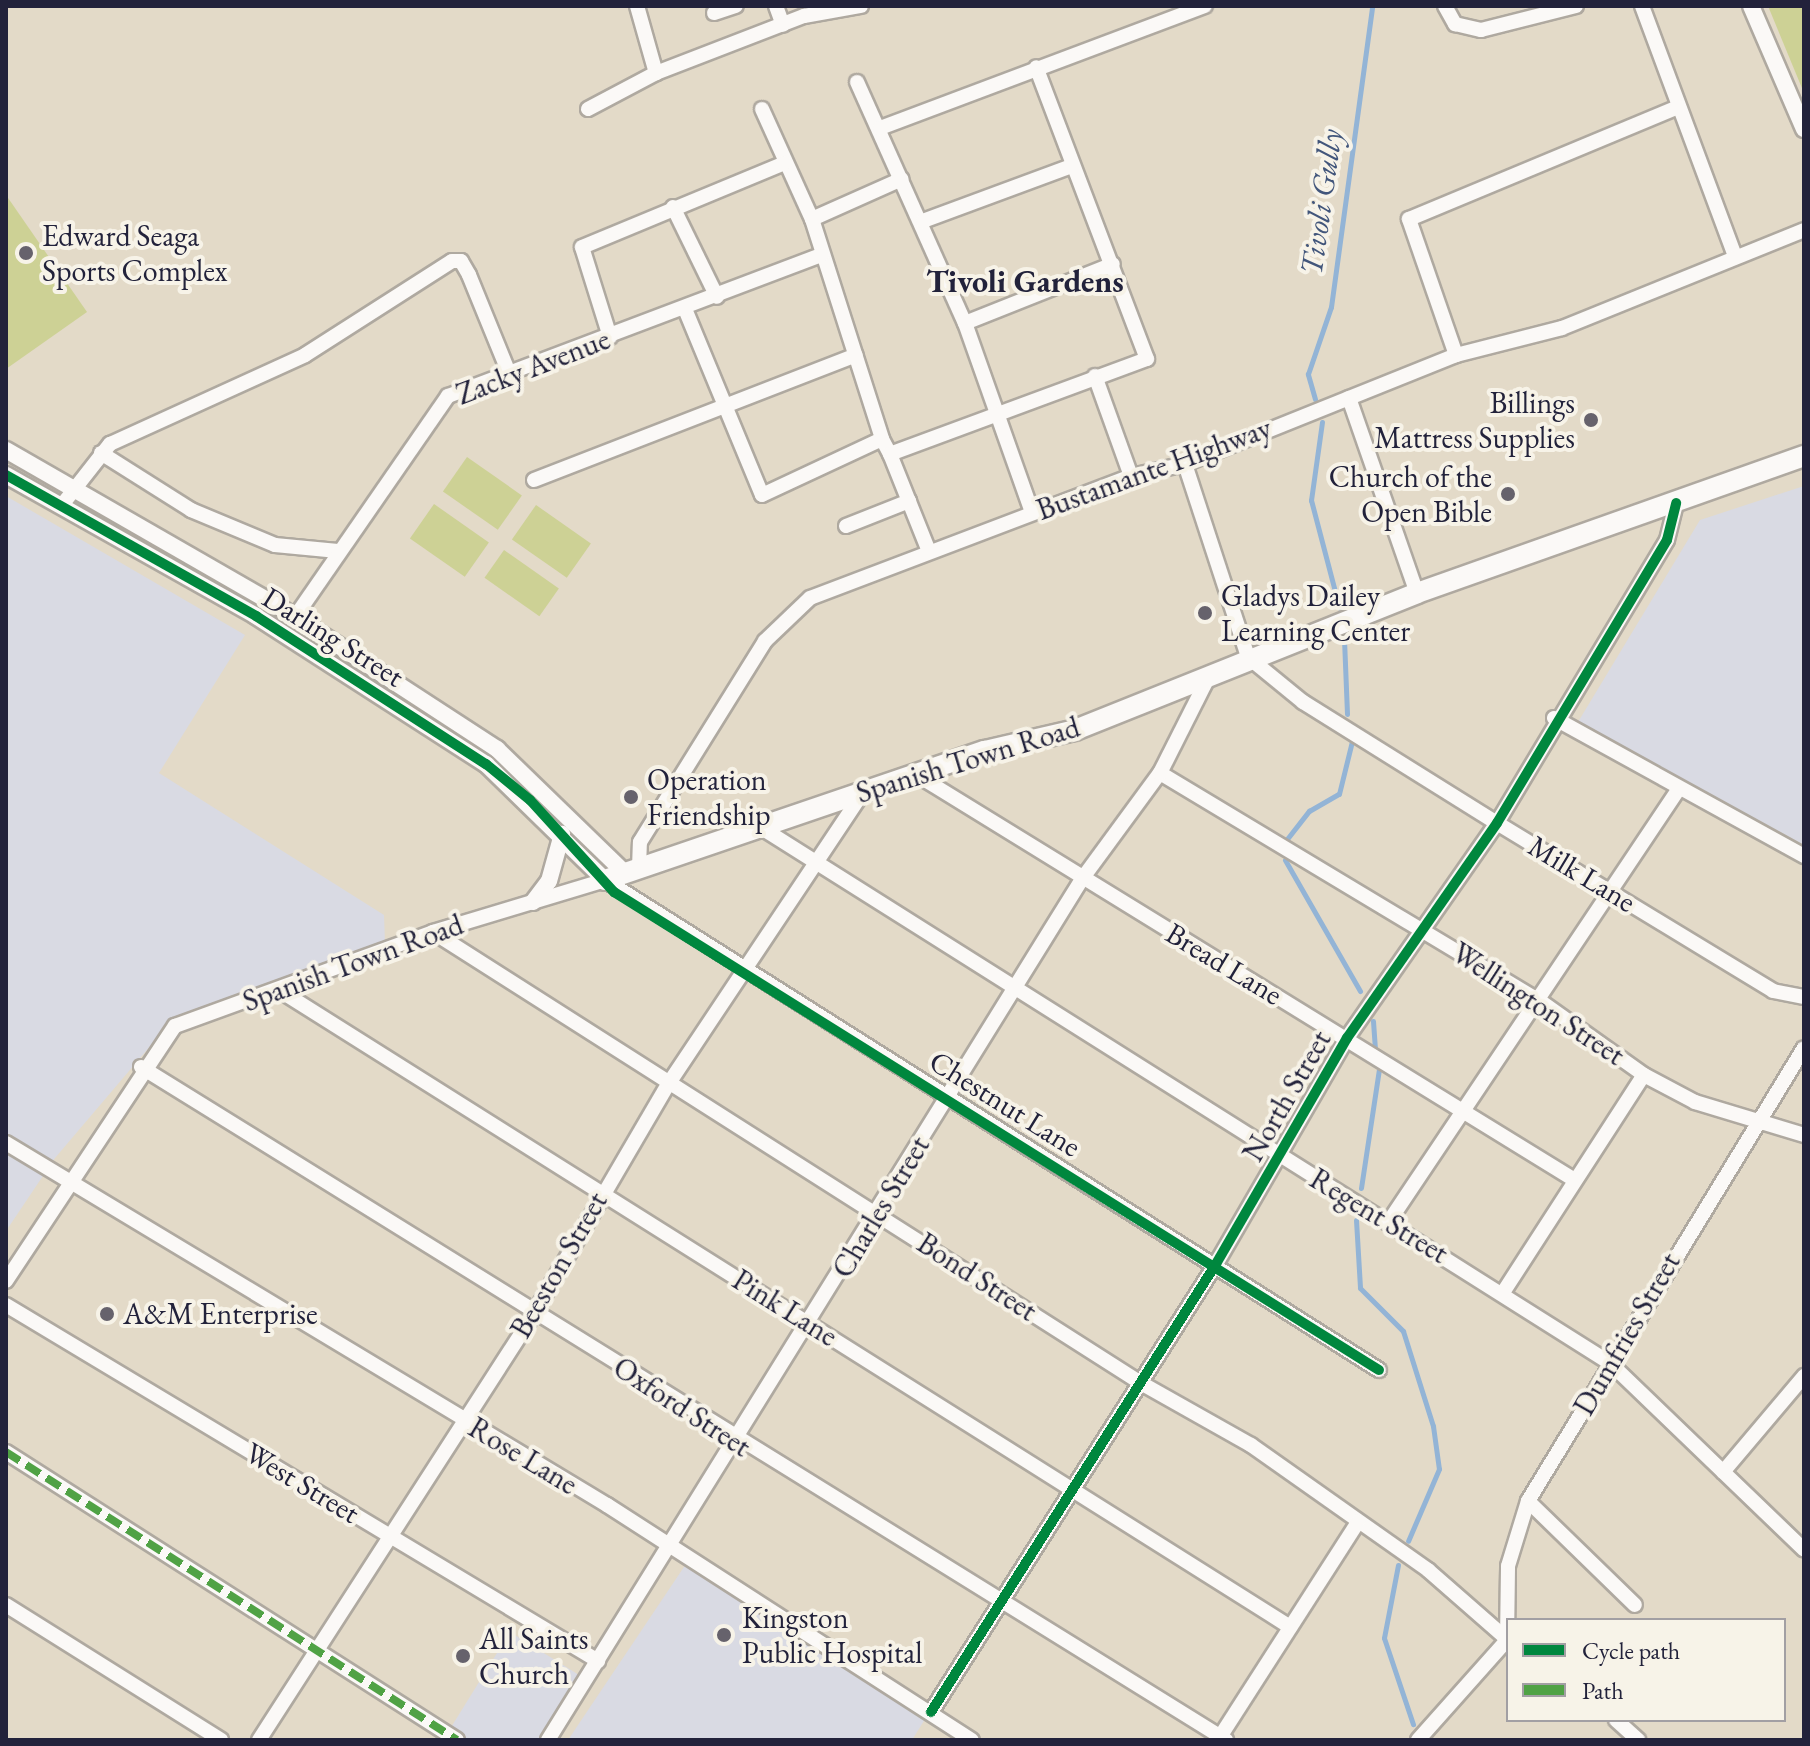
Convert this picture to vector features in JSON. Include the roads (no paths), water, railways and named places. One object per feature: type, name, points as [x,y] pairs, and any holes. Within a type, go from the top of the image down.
[{"type":"main road","name":"Spanish Town Road","points":[[605,880],[756,825],[1075,730],[1248,657],[1417,593],[1804,456]]},
{"type":"street","points":[[637,6],[656,73]]},
{"type":"street","points":[[714,13],[736,6]]},
{"type":"street","points":[[776,6],[783,25]]},
{"type":"street","points":[[588,109],[656,73],[783,25],[861,6]]},
{"type":"street","points":[[880,128],[1205,6]]},
{"type":"street","points":[[1445,6],[1455,24],[1481,30],[1576,6]]},
{"type":"street","points":[[1642,6],[1735,256]]},
{"type":"street","points":[[1751,6],[1804,129]]},
{"type":"street","points":[[890,454],[1147,359],[1036,67]]},
{"type":"street","points":[[857,82],[923,221],[965,323],[1032,512]]},
{"type":"street","points":[[1456,355],[1409,219],[1678,107]]},
{"type":"street","points":[[762,109],[812,219],[882,439],[928,549]]},
{"type":"street","points":[[610,337],[582,247],[785,163]]},
{"type":"street","points":[[923,221],[1072,166]]},
{"type":"street","points":[[812,219],[902,179]]},
{"type":"street","points":[[673,207],[717,297]]},
{"type":"street","name":"Bustamante Highway","points":[[632,871],[640,842],[765,641],[810,598],[928,549],[1131,476],[1185,464],[1456,355],[1562,328],[1804,230]]},
{"type":"street","name":"Zacky Avenue","points":[[295,617],[439,404],[509,373],[822,255]]},
{"type":"street","points":[[62,505],[72,487],[101,453],[370,320],[452,261],[461,261],[469,275],[509,373]]},
{"type":"street","points":[[965,323],[1113,264]]},
{"type":"street","points":[[685,309],[762,495],[882,439]]},
{"type":"street","points":[[534,480],[725,401],[856,355]]},
{"type":"street","points":[[1095,376],[1131,476]]},
{"type":"street","points":[[1349,398],[1417,593]]},
{"type":"street","name":"Darling Street","points":[[6,450],[295,617],[515,763],[632,871]]},
{"type":"street","points":[[101,453],[191,510],[275,545],[338,551]]},
{"type":"street","points":[[1185,464],[1248,657]]},
{"type":"street","name":"Darling Street","points":[[6,475],[296,641],[474,756],[562,834],[605,880]]},
{"type":"street","points":[[846,526],[909,501]]},
{"type":"street","name":"North Street","points":[[931,1712],[1003,1606],[1072,1488],[1216,1264],[1347,1038],[1425,931],[1497,823],[1554,718],[1667,540],[1676,503]]},
{"type":"street","name":"Milk Lane","points":[[1248,657],[1303,702],[1497,823],[1773,991],[1804,997]]},
{"type":"street","name":"Charles Street","points":[[548,1740],[811,1324],[876,1211],[1017,989],[1082,879],[1160,773],[1211,672]]},
{"type":"street","points":[[1554,718],[1678,790],[1804,856]]},
{"type":"street","name":"Wellington Street","points":[[1160,773],[1540,1001],[1644,1075],[1756,1123],[1804,1135]]},
{"type":"street","name":"Bread Lane","points":[[917,775],[1573,1179]]},
{"type":"street","points":[[1388,1223],[1462,1108],[1540,1001],[1678,790]]},
{"type":"street","name":"Beeston Street","points":[[259,1740],[387,1534],[535,1312],[599,1195],[669,1083],[813,861],[864,792]]},
{"type":"street","name":"Regent Street","points":[[756,825],[1388,1223],[1504,1291],[1610,1363],[1804,1550]]},
{"type":"street","points":[[533,902],[549,881],[562,834]]},
{"type":"street","name":"Spanish Town Road","points":[[6,1281],[141,1067],[175,1026],[433,932],[605,880]]},
{"type":"street","name":"Chestnut Lane","points":[[605,880],[1379,1370]]},
{"type":"street","name":"Bond Street","points":[[433,932],[876,1211],[1141,1383],[1251,1445],[1428,1570],[1506,1638]]},
{"type":"street","name":"Pink Lane","points":[[279,990],[599,1195],[811,1324],[1290,1627]]},
{"type":"street","name":"Dumfries Street","points":[[1508,1618],[1508,1566],[1528,1501],[1804,1048]]},
{"type":"street","name":"Oxford Street","points":[[141,1067],[535,1312],[736,1442],[1221,1739]]},
{"type":"street","points":[[1504,1291],[1573,1179],[1644,1075]]},
{"type":"street","name":"Rose Lane","points":[[6,1143],[669,1545],[972,1740]]},
{"type":"street","name":"West Street","points":[[6,1305],[598,1661]]},
{"type":"street","points":[[1723,1472],[1804,1376]]},
{"type":"street","points":[[6,1452],[457,1740]]},
{"type":"street","points":[[1528,1501],[1635,1605]]},
{"type":"street","points":[[1221,1739],[1358,1522]]},
{"type":"street","points":[[6,1605],[221,1740]]},
{"type":"street","points":[[1418,1740],[1506,1642]]},
{"type":"street","points":[[1618,1722],[1638,1740]]},
{"type":"waterway","name":"Tivoli Gully","points":[[1315,399],[1308,374],[1331,307],[1372,6]]},
{"type":"waterway","name":"Tivoli Gully","points":[[1322,422],[1311,500],[1339,607]]},
{"type":"waterway","name":"Tivoli Gully","points":[[1344,639],[1347,714]]},
{"type":"waterway","name":"Tivoli Gully","points":[[1287,839],[1309,811],[1339,794],[1352,741]]},
{"type":"waterway","name":"Tivoli Gully","points":[[1285,860],[1360,991]]},
{"type":"waterway","name":"Tivoli Gully","points":[[1373,1021],[1375,1047]]},
{"type":"waterway","name":"Tivoli Gully","points":[[1361,1188],[1379,1069]]},
{"type":"waterway","name":"Tivoli Gully","points":[[1356,1220],[1360,1288],[1403,1331],[1433,1426],[1439,1469],[1408,1541]]},
{"type":"waterway","name":"Tivoli Gully","points":[[1398,1565],[1384,1638],[1413,1724]]},
{"type":"place","name":"Edward Seaga Sports Complex","points":[[26,253]]},
{"type":"place","name":"Billings Mattress Supplies","points":[[1591,420]]},
{"type":"place","name":"Church of the Open Bible","points":[[1508,494]]},
{"type":"place","name":"Gladys Dailey Learning Center","points":[[1205,613]]},
{"type":"place","name":"Operation Friendship","points":[[631,797]]},
{"type":"place","name":"A&M Enterprise","points":[[107,1314]]},
{"type":"place","name":"Kingston Public Hospital","points":[[724,1635]]},
{"type":"place","name":"All Saints Church","points":[[463,1656]]},
{"type":"district","name":"Tivoli Gardens","points":[[1025,281]]}]
